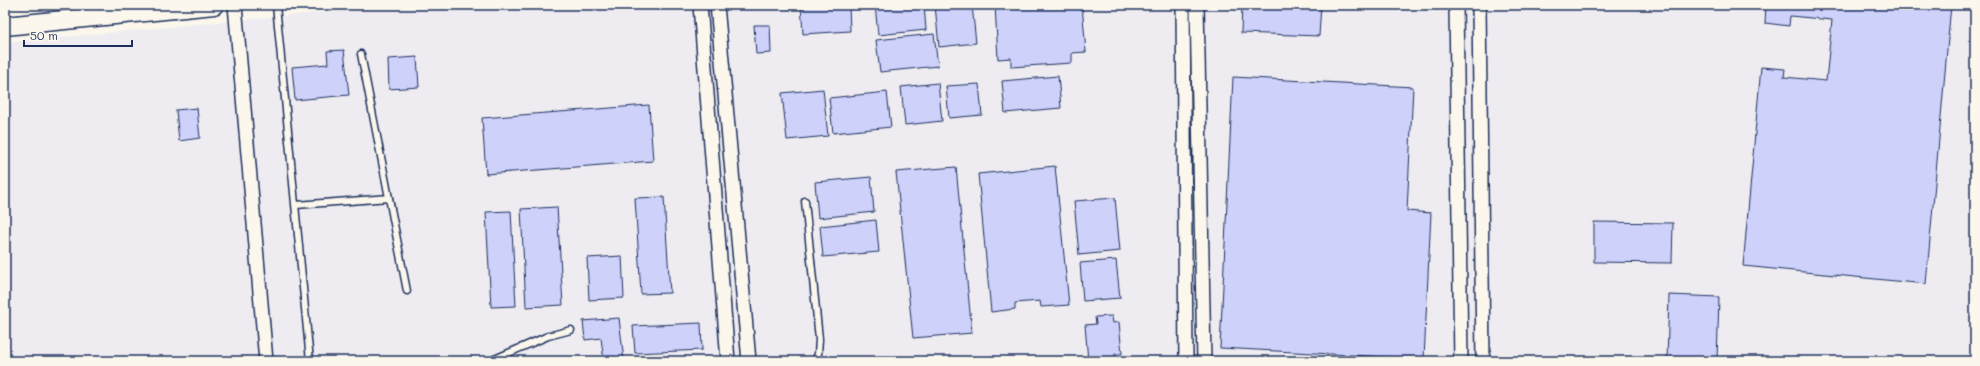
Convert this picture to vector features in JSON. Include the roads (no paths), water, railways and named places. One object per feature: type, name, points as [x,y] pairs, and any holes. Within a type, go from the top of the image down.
[{"type":"street","points":[[5,26],[214,5]]},
{"type":"street","points":[[235,5],[266,361]]},
{"type":"street","points":[[700,5],[728,361]]},
{"type":"street","points":[[717,5],[749,361]]},
{"type":"street","points":[[1183,5],[1186,361]]},
{"type":"street","points":[[1197,5],[1204,361]]},
{"type":"street","points":[[1456,5],[1461,361]]},
{"type":"street","points":[[1479,5],[1483,361]]},
{"type":"lane","points":[[276,5],[310,361]]},
{"type":"lane","points":[[361,54],[407,291]]},
{"type":"lane","points":[[296,205],[389,198]]},
{"type":"lane","points":[[805,201],[819,339],[818,354],[815,361]]},
{"type":"lane","points":[[490,361],[548,336],[572,330]]}]
